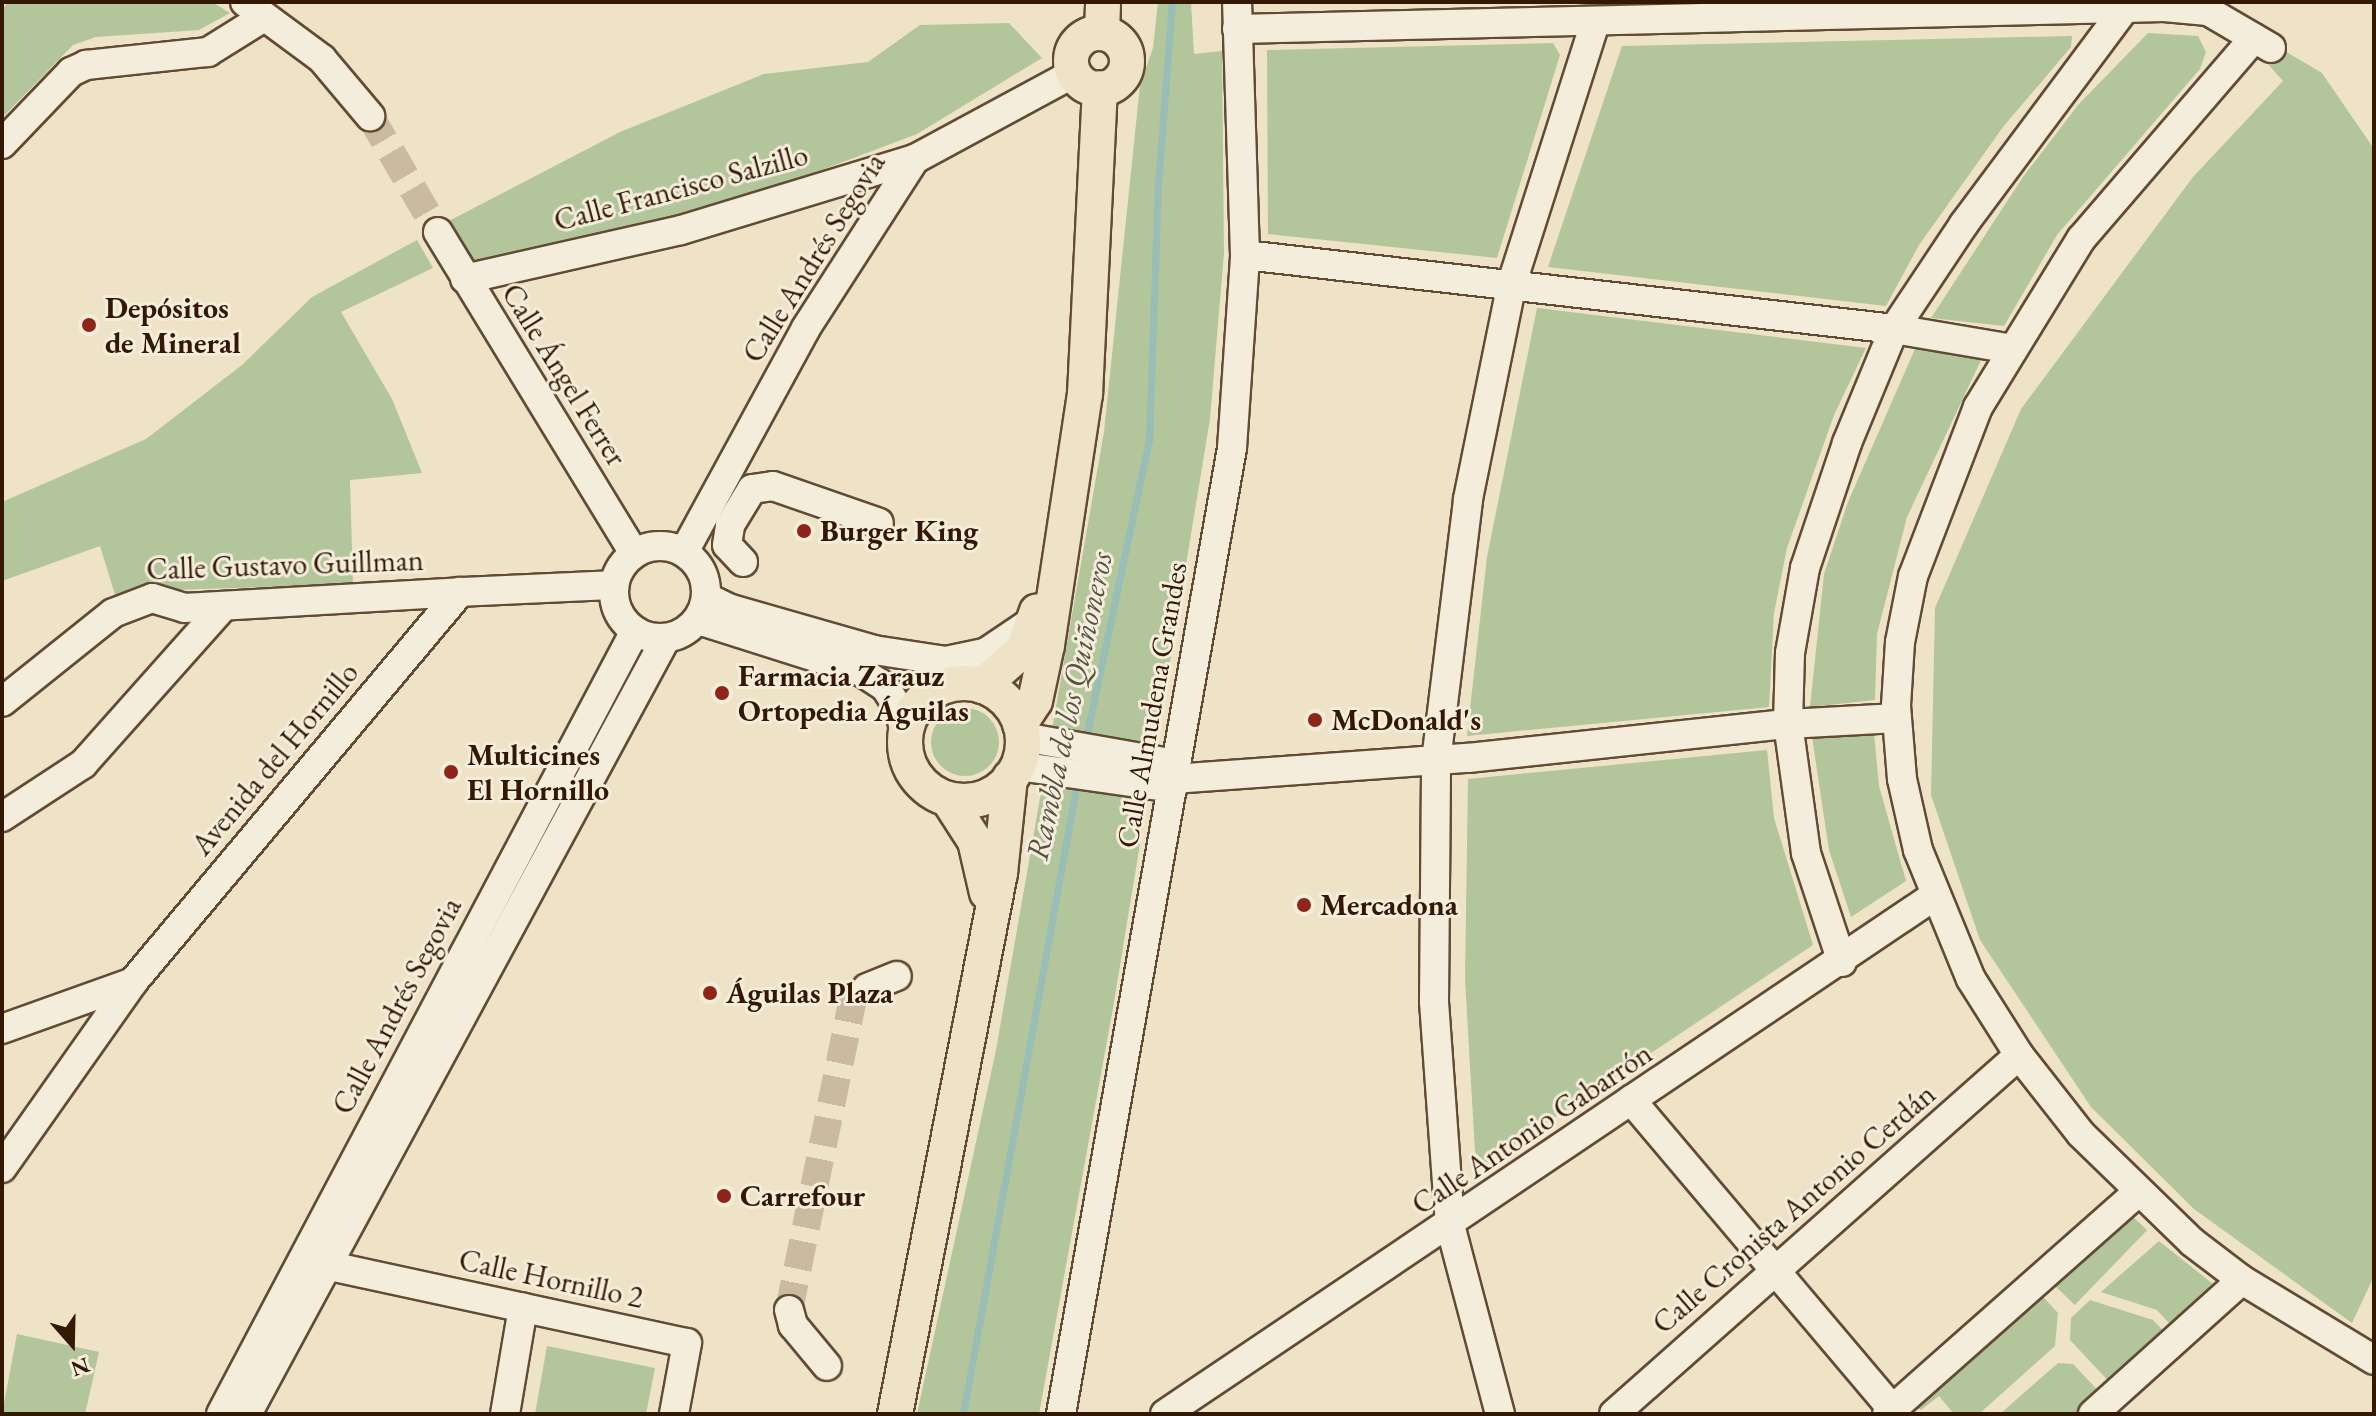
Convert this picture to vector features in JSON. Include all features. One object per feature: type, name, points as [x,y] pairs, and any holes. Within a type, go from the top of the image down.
[{"type":"main road","points":[[895,1414],[1018,751],[1035,701],[1067,515],[1085,394],[1087,80],[1076,45],[1103,18],[1127,60],[1120,78],[1087,80]]},
{"type":"main road","points":[[974,685],[1023,650],[1067,515]]},
{"type":"main road","points":[[989,918],[975,841],[948,799],[913,773],[905,736],[924,699],[941,688],[974,685],[1004,699],[1018,751]]},
{"type":"main road","points":[[948,799],[982,798],[1018,751]]},
{"type":"street","points":[[1842,962],[1806,853],[1788,724],[1790,653],[1805,568],[1847,443],[1894,329],[1964,224],[2125,8]]},
{"type":"street","points":[[1237,16],[1595,23],[2125,8],[2208,11],[2262,43],[2081,239],[1978,407],[1917,564],[1900,642],[1897,718],[1902,779],[1934,896],[1971,979],[2019,1055],[2137,1193],[2242,1280],[2374,1360]]},
{"type":"street","points":[[2,144],[71,72],[86,65],[208,52],[255,9],[322,59],[370,116]]},
{"type":"street","name":"Calle Almudena Grandes","points":[[1061,1414],[1232,448],[1245,255],[1237,16]]},
{"type":"street","points":[[1500,1414],[1450,1225],[1434,1002],[1436,761],[1468,499],[1512,283],[1595,23]]},
{"type":"street","name":"Calle Andrés Segovia","points":[[684,552],[806,328],[915,159],[1087,80]]},
{"type":"street","name":"Calle Francisco Salzillo","points":[[465,279],[681,230],[915,159]]},
{"type":"street","name":"Calle Ángel Ferrer","points":[[438,232],[634,553]]},
{"type":"street","points":[[1245,255],[1512,283],[1894,329],[2012,349]]},
{"type":"street","points":[[743,562],[727,545],[730,525],[752,489],[773,486],[879,523]]},
{"type":"street","points":[[702,608],[702,572],[684,552],[658,546],[634,553],[614,585],[616,608],[635,631],[666,638],[702,608],[731,609],[874,650],[946,661],[966,658],[1003,644],[1034,620]]},
{"type":"street","points":[[460,592],[614,585]]},
{"type":"street","name":"Calle Gustavo Guillman","points":[[2,702],[113,613],[152,598],[185,608],[460,592]]},
{"type":"street","name":"Avenida del Hornillo","points":[[2,1168],[133,982],[460,592]]},
{"type":"street","points":[[2,817],[83,764],[223,607]]},
{"type":"street","points":[[702,608],[862,672],[885,687],[900,710],[905,736]]},
{"type":"street","name":"Calle Andrés Segovia","points":[[221,1414],[635,631]]},
{"type":"street","name":"Calle Andrés Segovia","points":[[247,1414],[330,1266],[666,638]]},
{"type":"street","points":[[874,650],[884,659],[974,685]]},
{"type":"street","points":[[1018,751],[1174,777],[1436,761],[1788,724],[1897,718]]},
{"type":"street","name":"Calle Antonio Gabarrón","points":[[1181,1410],[1631,1100],[1842,962],[1934,896]]},
{"type":"street","points":[[867,988],[897,976]]},
{"type":"street","points":[[2,1029],[133,982]]},
{"type":"street","name":"Calle Cronista Antonio Cerdán","points":[[1614,1414],[2019,1055]]},
{"type":"street","points":[[1631,1100],[1892,1412],[2137,1193]]},
{"type":"street","name":"Calle Hornillo 2","points":[[330,1266],[687,1343],[674,1414]]},
{"type":"street","points":[[2105,1402],[2242,1280]]},
{"type":"street","points":[[505,1414],[523,1308]]},
{"type":"street","points":[[789,1310],[793,1325],[827,1366]]},
{"type":"green space","points":[[8,2],[212,2],[230,13],[199,30],[96,37],[73,45],[2,118],[2,10]]},
{"type":"green space","points":[[1158,2],[1191,2],[1194,54],[1222,51],[1224,253],[1210,419],[1113,1008],[1039,1414],[917,1414],[996,1050],[1104,432],[1140,85],[1153,48]]},
{"type":"green space","points":[[2225,16],[2322,73],[2374,149],[2374,1276],[2352,1323],[2194,1209],[2091,1107],[1980,940],[1931,795],[1935,608],[2021,409],[2193,177],[2283,81]]},
{"type":"green space","points":[[1009,23],[1042,58],[917,134],[750,197],[659,227],[467,266],[443,224],[620,132],[764,74],[868,62],[920,25]]},
{"type":"green space","points":[[2148,33],[2198,36],[2206,52],[2200,69],[2057,235],[2004,326],[1931,318],[2023,177],[2078,105]]},
{"type":"green space","points":[[2072,36],[2071,47],[2003,127],[1919,245],[1886,306],[1548,267],[1622,46]]},
{"type":"green space","points":[[1553,43],[1560,55],[1497,258],[1268,234],[1267,50]]},
{"type":"green space","points":[[417,240],[433,268],[341,312],[392,399],[422,473],[350,480],[353,584],[140,591],[117,601],[100,546],[2,581],[2,502],[146,439],[242,365],[312,297]]},
{"type":"green space","points":[[1537,308],[1866,348],[1834,415],[1787,548],[1774,613],[1769,707],[1467,736],[1487,557]]},
{"type":"green space","points":[[1915,349],[1983,356],[1907,517],[1877,634],[1875,700],[1810,707],[1824,574],[1848,502]]},
{"type":"green space","points":[[958,708],[972,708],[984,713],[994,723],[999,742],[994,761],[984,771],[972,776],[958,776],[946,771],[936,761],[931,749],[931,735],[936,723],[946,713]]},
{"type":"green space","points":[[1874,733],[1879,786],[1906,881],[1851,917],[1829,850],[1812,737]]},
{"type":"green space","points":[[1767,750],[1774,818],[1813,945],[1486,1163],[1475,1152],[1465,979],[1468,779]]},
{"type":"green space","points":[[2124,1208],[2147,1230],[2075,1305],[2052,1283]]},
{"type":"green space","points":[[2159,1241],[2223,1292],[2178,1333],[2157,1310],[2101,1292]]},
{"type":"green space","points":[[2035,1288],[2058,1313],[2055,1346],[1979,1414],[1954,1414],[1939,1396],[1921,1410],[1910,1401]]},
{"type":"green space","points":[[2090,1300],[2153,1320],[2172,1340],[2115,1388],[2070,1340],[2071,1318]]},
{"type":"green space","points":[[17,1334],[99,1352],[85,1414],[2,1414]]},
{"type":"green space","points":[[547,1346],[655,1368],[646,1414],[535,1414]]},
{"type":"green space","points":[[2058,1363],[2073,1364],[2105,1398],[2086,1414],[2000,1414]]},
{"type":"waterway","name":"Rambla de los Quiñoneros","points":[[1085,743],[1149,440],[1158,184],[1172,2]]},
{"type":"waterway","name":"Rambla de los Quiñoneros","points":[[963,1414],[1077,782]]},
{"type":"tunnel","points":[[370,116],[438,232]]},
{"type":"tunnel","points":[[789,1310],[854,994],[867,988]]},
{"type":"place","name":"Depósitos de Mineral","points":[[89,325]]},
{"type":"place","name":"Burger King","points":[[804,531]]},
{"type":"place","name":"Farmacia Zarauz Ortopedia Águilas","points":[[722,693]]},
{"type":"place","name":"McDonald's","points":[[1315,720]]},
{"type":"place","name":"Multicines El Hornillo","points":[[451,772]]},
{"type":"place","name":"Mercadona","points":[[1304,905]]},
{"type":"place","name":"Águilas Plaza","points":[[710,993]]},
{"type":"place","name":"Carrefour","points":[[724,1196]]}]
